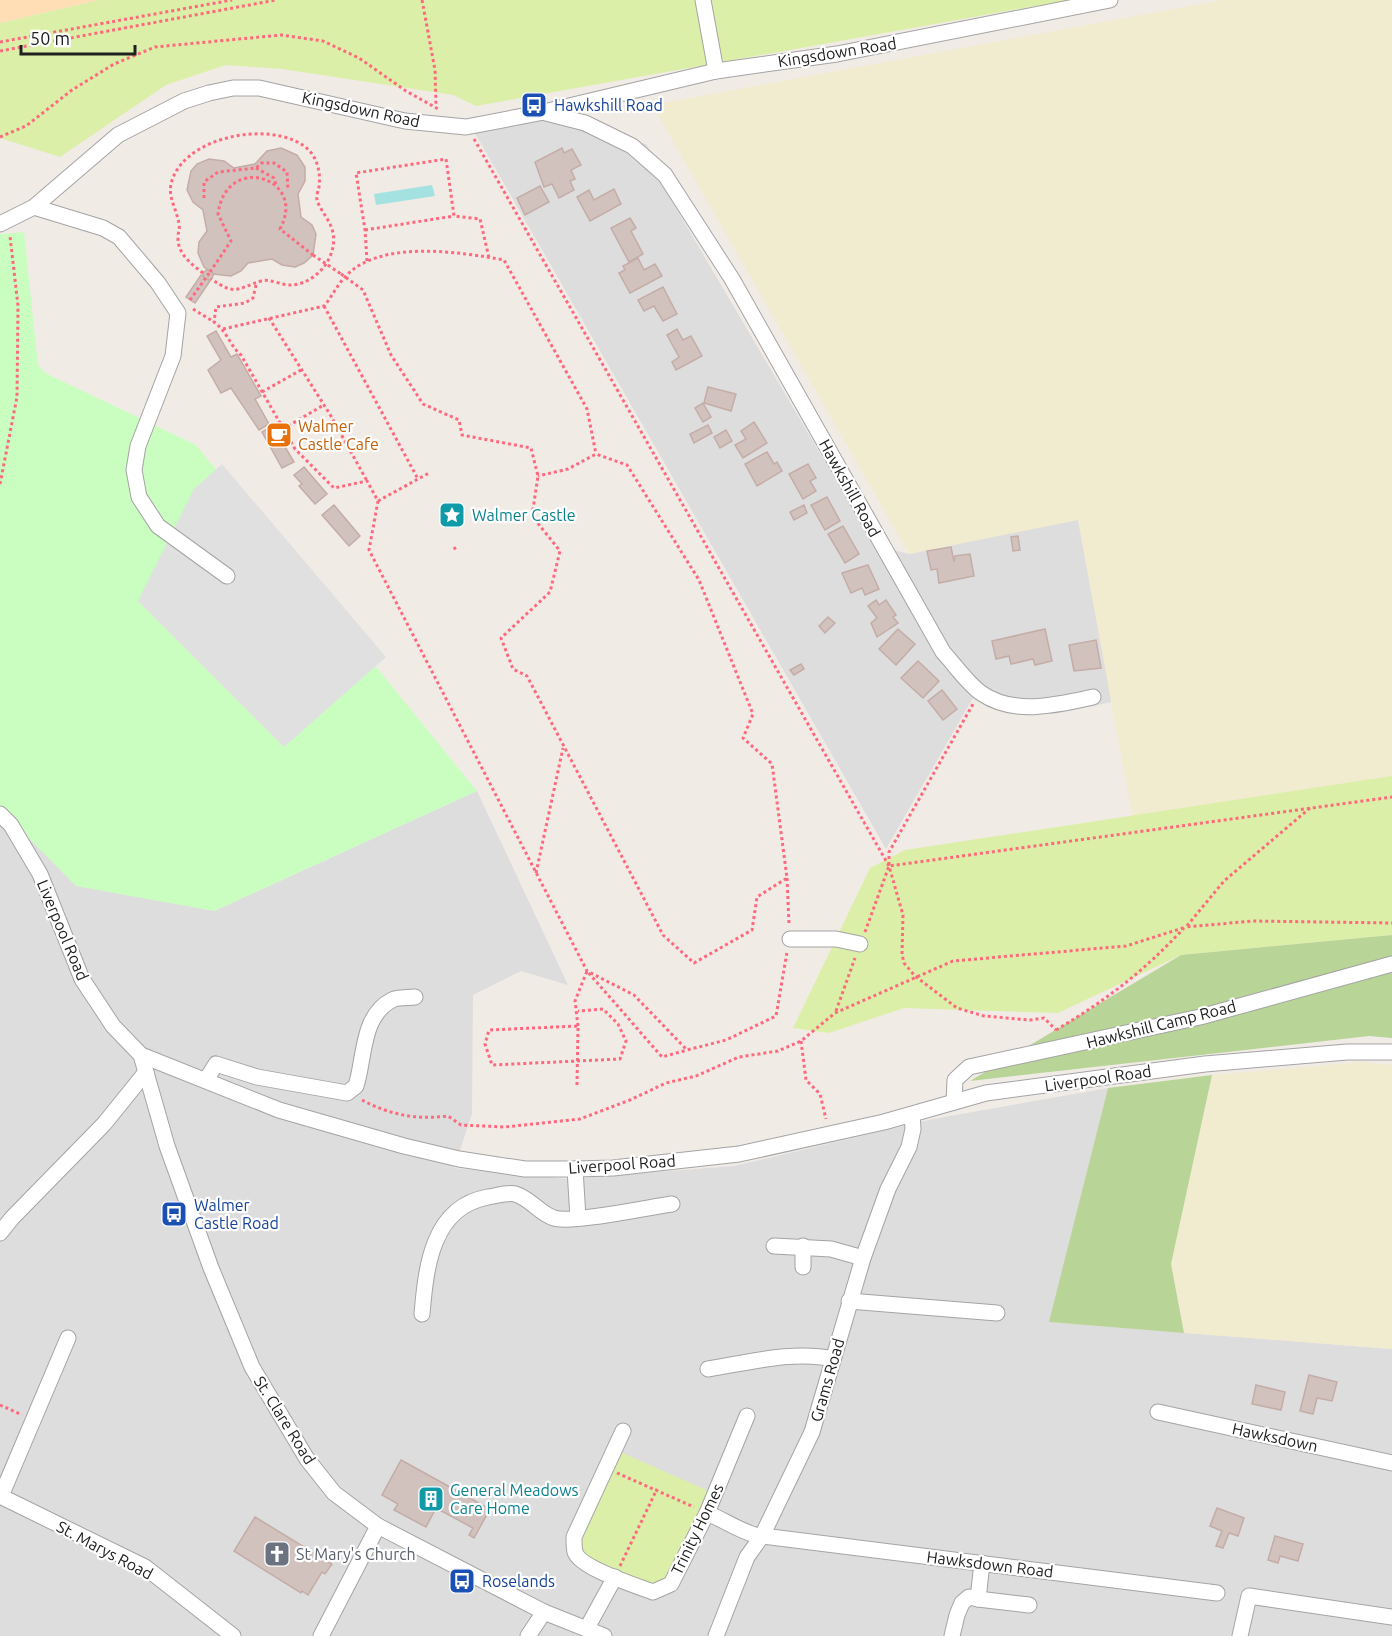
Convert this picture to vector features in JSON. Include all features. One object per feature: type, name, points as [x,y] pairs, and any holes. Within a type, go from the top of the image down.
[{"type":"street","points":[[702,0],[716,70]]},
{"type":"street","name":"Kingsdown Road","points":[[3,223],[34,207],[118,135],[184,101],[233,88],[282,92],[405,121],[466,127],[544,112],[716,70],[837,54],[1110,0]]},
{"type":"street","name":"Hawkshill Road","points":[[544,112],[585,123],[632,146],[665,175],[732,279],[943,652],[980,692],[994,700],[1021,707],[1054,706],[1093,697]]},
{"type":"street","points":[[34,207],[103,228],[119,237],[158,283],[178,313],[173,356],[138,446],[134,470],[138,497],[158,526],[227,576]]},
{"type":"street","name":"Liverpool Road","points":[[0,814],[11,825],[40,874],[82,979],[113,1026],[141,1055],[279,1110],[404,1146],[459,1159],[525,1169],[613,1168],[739,1154],[912,1115],[987,1093],[1125,1072],[1347,1052],[1392,1052]]},
{"type":"street","points":[[790,939],[837,939],[860,944]]},
{"type":"street","name":"Hawkshill Camp Road","points":[[954,1102],[955,1080],[969,1067],[1189,1019],[1392,964]]},
{"type":"street","points":[[206,1080],[216,1064],[257,1077],[347,1093],[356,1086],[366,1033],[381,1010],[392,1000],[415,997]]},
{"type":"street","name":"St. Clare Road","points":[[141,1055],[167,1146],[211,1268],[252,1367],[307,1459],[327,1485],[378,1527],[544,1612],[604,1636]]},
{"type":"street","points":[[0,1233],[104,1124],[146,1072]]},
{"type":"street","name":"Grams Road","points":[[716,1636],[747,1557],[762,1536],[812,1432],[863,1258],[888,1189],[909,1147],[913,1130],[912,1115]]},
{"type":"street","points":[[574,1168],[579,1218]]},
{"type":"street","points":[[422,1314],[427,1263],[433,1246],[443,1227],[474,1200],[515,1194],[555,1219],[579,1218],[672,1204]]},
{"type":"street","points":[[774,1246],[831,1249],[863,1258]]},
{"type":"street","points":[[803,1246],[803,1267]]},
{"type":"street","points":[[849,1300],[997,1313]]},
{"type":"street","points":[[0,1496],[34,1421],[67,1338]]},
{"type":"street","points":[[708,1369],[793,1357],[818,1356],[833,1359]]},
{"type":"street","name":"Hawksdown","points":[[1158,1412],[1392,1463]]},
{"type":"street","name":"Trinity Homes","points":[[623,1431],[574,1537],[575,1553],[581,1560],[615,1577],[653,1592],[663,1590],[670,1584],[707,1513],[747,1416]]},
{"type":"street","name":"St. Marys Road","points":[[0,1496],[145,1567],[233,1636]]},
{"type":"street","name":"Hawksdown Road","points":[[707,1513],[732,1523],[741,1531],[762,1536],[1217,1593]]},
{"type":"street","points":[[321,1636],[378,1527]]},
{"type":"street","points":[[978,1599],[982,1563]]},
{"type":"street","points":[[587,1628],[615,1577]]},
{"type":"street","points":[[1240,1636],[1249,1596],[1392,1617]]},
{"type":"street","points":[[952,1636],[962,1603],[969,1598],[1029,1605]]},
{"type":"street","points":[[528,1636],[544,1612]]},
{"type":"path","points":[[0,42],[232,0]]},
{"type":"path","points":[[0,51],[276,0]]},
{"type":"path","points":[[422,0],[435,70],[436,106]]},
{"type":"path","points":[[466,127],[889,866],[903,915],[902,954],[904,963],[915,976],[957,1008],[984,1016],[1030,1020],[1044,1018],[1056,1030],[1116,993],[1186,927],[1224,881],[1312,807]]},
{"type":"path","points":[[203,273],[181,252],[177,239],[180,228],[172,202],[171,185],[177,169],[187,157],[220,140],[245,135],[289,138],[305,147],[314,157],[319,170],[316,199],[332,229],[333,244],[330,258],[322,270],[296,285],[280,285],[269,281],[232,291],[212,279]]},
{"type":"path","points":[[367,261],[356,173],[446,159],[454,216]]},
{"type":"path","points":[[256,168],[261,163],[274,163],[286,172],[288,190]]},
{"type":"path","points":[[204,198],[204,182],[218,172],[256,168],[274,178],[285,203],[287,216],[280,231],[363,290],[391,355],[423,404],[459,420],[462,435],[531,448],[538,476],[532,516],[560,551],[550,592],[501,638],[513,669],[527,676],[663,935],[694,963],[752,930],[757,897],[787,878]]},
{"type":"path","points":[[190,300],[231,241],[218,214],[222,197],[229,186],[253,176],[271,180],[277,187]]},
{"type":"path","points":[[365,231],[454,216],[480,219],[489,258]]},
{"type":"path","points":[[0,484],[17,397],[18,306],[3,223]]},
{"type":"path","points":[[223,328],[324,306],[343,275],[367,261],[394,253],[442,251],[504,260],[587,409],[596,454]]},
{"type":"path","points":[[214,322],[216,308],[245,303],[253,298],[256,285]]},
{"type":"path","points":[[186,305],[223,328],[295,449],[334,488],[367,481]]},
{"type":"path","points":[[324,306],[418,479]]},
{"type":"path","points":[[269,318],[378,501],[369,550],[587,971],[662,1057],[726,1040],[776,1016],[790,939],[787,878],[772,764],[743,738],[753,714],[699,580],[627,465],[596,454],[568,469],[538,476]]},
{"type":"path","points":[[262,392],[301,370]]},
{"type":"path","points":[[283,429],[322,406]]},
{"type":"path","points":[[378,501],[429,473]]},
{"type":"path","points":[[454,547],[457,552]]},
{"type":"path","points":[[836,1013],[889,866],[889,852],[980,692]]},
{"type":"path","points":[[536,873],[564,746]]},
{"type":"path","points":[[889,866],[1392,797]]},
{"type":"path","points":[[347,1093],[386,1111],[427,1119],[448,1116],[461,1125],[505,1127],[564,1122],[601,1112],[666,1083],[696,1076],[716,1065],[753,1053],[778,1051],[801,1041],[836,1013],[915,976],[954,961],[1126,946],[1186,927],[1253,921],[1392,923]]},
{"type":"path","points":[[577,1085],[578,1011],[575,1001],[587,971]]},
{"type":"path","points":[[587,971],[634,995],[687,1050]]},
{"type":"path","points":[[578,1011],[603,1009],[618,1024],[626,1041],[620,1059],[492,1065],[485,1044],[489,1030],[578,1026]]},
{"type":"path","points":[[801,1041],[806,1080],[820,1094],[830,1134]]},
{"type":"path","points":[[0,1405],[34,1421]]},
{"type":"path","points":[[607,1469],[657,1489],[707,1513]]},
{"type":"path","points":[[615,1577],[657,1489]]},
{"type":"shaded area","points":[[1222,0],[1392,0],[1392,779],[1132,816],[1078,520],[909,554],[652,105]]},
{"type":"shaded area","points":[[572,110],[647,145],[660,181],[874,545],[909,554],[1078,519],[1112,702],[1055,714],[1025,713],[992,708],[973,698],[886,849],[468,121]]},
{"type":"shaded area","points":[[222,464],[386,657],[284,747],[138,601],[194,489]]},
{"type":"shaded area","points":[[477,791],[568,985],[521,971],[473,995],[472,1114],[454,1168],[567,1179],[734,1166],[933,1119],[1108,1088],[1050,1322],[1392,1349],[1392,1636],[0,1636],[0,809],[214,911]]},
{"type":"shaded area","points":[[1362,1062],[1392,1065],[1392,1349],[1184,1333],[1171,1264],[1212,1075]]},
{"type":"green space","points":[[98,0],[1069,0],[476,106],[453,95],[282,69],[226,65],[166,85],[60,157],[0,138],[0,23]]},
{"type":"green space","points":[[24,232],[38,365],[45,373],[196,445],[477,791],[214,911],[76,886],[0,809],[0,234]]},
{"type":"green space","points":[[1392,776],[1392,935],[1181,955],[1058,1013],[904,1008],[829,1033],[793,1028],[870,868],[905,850]]},
{"type":"green space","points":[[1392,935],[1392,1038],[1369,1036],[970,1081],[1181,955]]},
{"type":"green space","points":[[1212,1075],[1171,1264],[1184,1333],[1049,1322],[1108,1088]]},
{"type":"green space","points":[[616,1450],[715,1494],[663,1590],[575,1553]]},
{"type":"sand","points":[[0,0],[98,0],[0,23]]},
{"type":"water","points":[[432,185],[435,196],[376,205],[374,194]]},
{"type":"building","points":[[281,148],[297,155],[305,167],[305,181],[298,194],[301,217],[312,225],[316,234],[313,255],[295,267],[282,265],[272,259],[248,263],[241,271],[231,276],[213,274],[204,267],[198,253],[199,242],[207,231],[203,210],[193,202],[187,190],[191,171],[197,164],[209,159],[224,161],[234,168],[255,164],[267,151]]},
{"type":"building","points":[[562,148],[564,153],[572,149],[581,165],[571,170],[575,179],[570,181],[574,190],[559,198],[552,184],[544,187],[535,162]]},
{"type":"building","points":[[540,186],[549,202],[525,215],[517,198]]},
{"type":"building","points":[[614,189],[621,204],[590,221],[577,197],[589,190],[594,200]]},
{"type":"building","points":[[630,218],[636,228],[631,231],[643,254],[629,262],[611,228]]},
{"type":"building","points":[[638,258],[644,270],[655,264],[662,276],[630,293],[619,273],[625,270],[623,266]]},
{"type":"building","points":[[208,270],[212,271],[212,279],[208,280],[204,279],[203,275],[204,271]]},
{"type":"building","points":[[201,275],[210,281],[195,303],[186,297]]},
{"type":"building","points":[[663,287],[677,314],[663,321],[654,306],[644,311],[638,300]]},
{"type":"building","points":[[677,329],[683,340],[691,336],[702,356],[676,370],[672,362],[679,357],[667,335]]},
{"type":"building","points":[[216,331],[231,357],[237,354],[261,396],[255,399],[269,424],[259,430],[231,388],[221,393],[208,370],[221,360],[207,336]]},
{"type":"building","points":[[708,387],[736,394],[731,411],[704,403]]},
{"type":"building","points":[[703,403],[711,417],[703,422],[695,408]]},
{"type":"building","points":[[754,422],[767,443],[743,458],[735,445],[746,439],[741,431]]},
{"type":"building","points":[[277,423],[288,442],[284,445],[294,462],[282,468],[262,432]]},
{"type":"building","points":[[708,425],[712,433],[694,443],[690,434]]},
{"type":"building","points":[[726,430],[732,441],[720,448],[714,437]]},
{"type":"building","points":[[767,452],[774,464],[777,462],[782,471],[757,486],[745,464]]},
{"type":"building","points":[[808,464],[816,478],[810,481],[816,491],[803,499],[789,474]]},
{"type":"building","points":[[304,467],[327,494],[315,504],[299,486],[302,484],[294,475]]},
{"type":"building","points":[[827,497],[840,521],[825,530],[811,505]]},
{"type":"building","points":[[334,505],[360,536],[349,546],[322,515]]},
{"type":"building","points":[[804,505],[807,513],[794,520],[790,512]]},
{"type":"building","points":[[843,526],[859,554],[845,563],[828,534]]},
{"type":"building","points":[[1018,536],[1020,550],[1013,551],[1011,537]]},
{"type":"building","points":[[951,547],[954,562],[955,556],[970,554],[974,576],[939,583],[937,569],[931,570],[927,551]]},
{"type":"building","points":[[868,565],[879,589],[865,595],[862,588],[851,593],[842,573]]},
{"type":"building","points":[[876,600],[879,605],[886,600],[896,615],[893,617],[898,623],[877,637],[871,623],[877,618],[868,606]]},
{"type":"building","points":[[828,617],[835,623],[825,633],[819,626]]},
{"type":"building","points":[[898,629],[915,644],[896,665],[879,649]]},
{"type":"building","points":[[1045,629],[1052,661],[1035,665],[1033,659],[1011,664],[1009,656],[996,659],[992,641]]},
{"type":"building","points":[[1096,640],[1101,668],[1074,671],[1069,645]]},
{"type":"building","points":[[918,661],[939,681],[923,698],[901,678]]},
{"type":"building","points":[[801,664],[804,669],[794,675],[790,670]]},
{"type":"building","points":[[942,690],[957,709],[943,720],[928,701]]},
{"type":"building","points":[[1309,1375],[1337,1382],[1332,1401],[1317,1398],[1313,1414],[1300,1411]]},
{"type":"building","points":[[1256,1385],[1285,1392],[1281,1410],[1252,1404]]},
{"type":"building","name":"General Meadows Care Home","points":[[401,1460],[490,1509],[474,1538],[469,1535],[473,1528],[436,1508],[426,1527],[394,1510],[398,1504],[382,1495]]},
{"type":"building","points":[[1217,1508],[1244,1518],[1238,1536],[1229,1533],[1223,1548],[1216,1546],[1222,1531],[1210,1526]]},
{"type":"building","name":"St Mary's Church","points":[[255,1517],[332,1564],[325,1574],[322,1572],[308,1595],[302,1591],[301,1593],[234,1551]]},
{"type":"building","points":[[1275,1536],[1303,1544],[1298,1561],[1280,1556],[1278,1563],[1268,1560]]},
{"type":"place","name":"Hawkshill Road","points":[[534,105]]},
{"type":"place","name":"Walmer Castle Cafe","points":[[279,435]]},
{"type":"place","name":"Walmer Castle","points":[[452,515]]},
{"type":"place","name":"Walmer Castle Road","points":[[174,1214]]},
{"type":"place","name":"General Meadows Care Home","points":[[431,1499]]},
{"type":"place","name":"St Mary's Church","points":[[277,1554]]},
{"type":"place","name":"Roselands","points":[[462,1581]]}]
